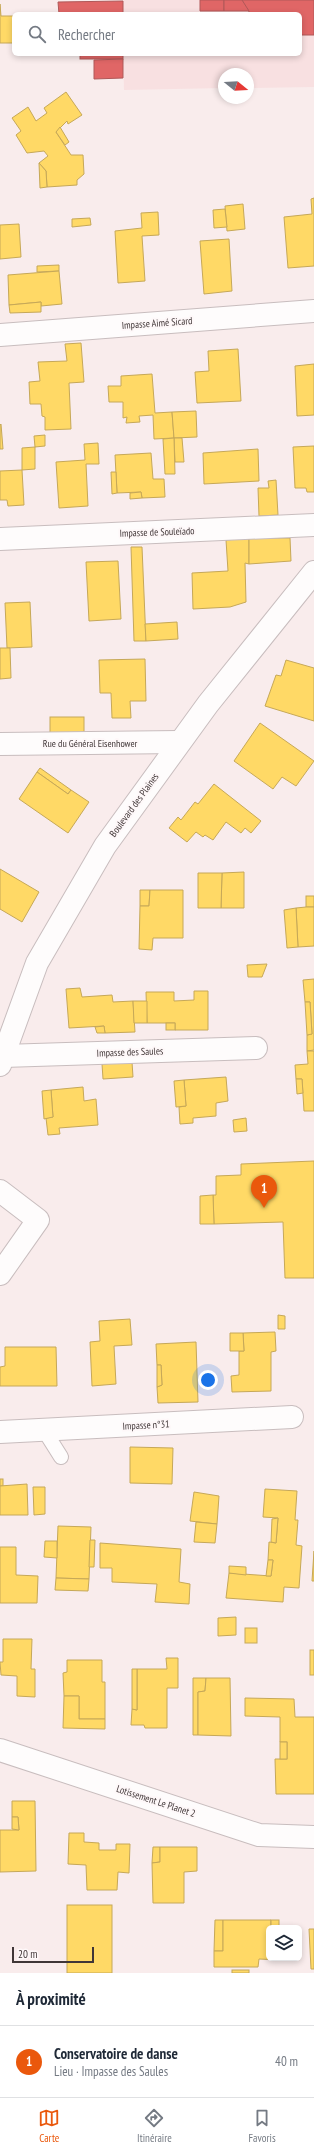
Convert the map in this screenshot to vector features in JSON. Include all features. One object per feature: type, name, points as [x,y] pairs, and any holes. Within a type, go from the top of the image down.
[{"type":"street","name":"Impasse Aimé Sicard","points":[[0,334],[314,311]]},
{"type":"street","name":"Impasse de Souleïado","points":[[0,539],[314,525]]},
{"type":"street","name":"Boulevard des Plaines","points":[[2,1060],[37,963],[105,846],[179,742],[314,572]]},
{"type":"street","name":"Rue du Général Eisenhower","points":[[0,744],[179,742]]},
{"type":"street","name":"Impasse des Saules","points":[[2,1060],[256,1048]]},
{"type":"street","points":[[0,1191],[38,1220],[0,1274]]},
{"type":"street","name":"Impasse n°31","points":[[0,1432],[292,1417]]},
{"type":"street","name":"Lotissement Le Planet 2","points":[[0,1750],[260,1834],[314,1838]]},
{"type":"lane","points":[[44,1430],[62,1457]]},
{"type":"shaded area","points":[[123,0],[314,0],[314,87],[254,88],[254,68],[218,68],[218,88],[124,90],[123,56],[302,56],[302,12],[123,12]]},
{"type":"building: Logements","points":[[0,4],[1,16],[12,16],[12,43],[0,43]]},
{"type":"building: Logements","points":[[66,92],[82,115],[68,124],[67,121],[56,132],[71,155],[83,155],[84,174],[77,180],[77,185],[47,187],[46,171],[39,163],[48,156],[44,151],[27,153],[16,135],[21,131],[12,118],[28,107],[36,121],[47,113],[44,108]]},
{"type":"building: Logements","points":[[60,127],[69,142],[65,145],[56,132]]},
{"type":"building: Logements","points":[[39,163],[46,171],[47,187],[40,188]]},
{"type":"building: Logements","points":[[314,198],[314,266],[288,268],[284,217],[312,214],[311,199]]},
{"type":"building: Logements","points":[[243,204],[245,229],[227,231],[225,206]]},
{"type":"building: Logements","points":[[225,209],[227,227],[214,228],[213,210]]},
{"type":"building: Logements","points":[[158,212],[159,235],[142,236],[145,281],[118,283],[115,231],[142,228],[141,213]]},
{"type":"building: Logements","points":[[90,218],[91,225],[72,227],[72,219]]},
{"type":"building: Logements","points":[[19,224],[21,257],[0,259],[0,225]]},
{"type":"building: Logements","points":[[229,239],[232,291],[204,294],[200,241]]},
{"type":"building: Logements","points":[[59,265],[59,271],[37,272],[37,266]]},
{"type":"building: Logements","points":[[59,271],[62,304],[41,306],[41,302],[9,305],[8,275]]},
{"type":"building: Logements","points":[[41,302],[41,312],[10,313],[9,305]]},
{"type":"building: Logements","points":[[81,343],[84,382],[69,383],[71,429],[45,430],[45,417],[42,416],[41,404],[30,404],[29,382],[40,381],[38,362],[67,361],[65,344]]},
{"type":"building: Logements","points":[[238,349],[241,401],[197,403],[195,372],[209,371],[208,351]]},
{"type":"building: Logements","points":[[314,364],[314,415],[297,416],[295,366]]},
{"type":"building: Logements","points":[[152,374],[155,413],[172,412],[174,438],[154,439],[153,415],[139,416],[140,422],[126,423],[127,417],[123,418],[123,402],[109,402],[108,386],[121,386],[121,376]]},
{"type":"building: Logements","points":[[196,411],[197,437],[174,438],[172,412]]},
{"type":"building: Logements","points":[[1,424],[3,449],[0,449]]},
{"type":"building: Logements","points":[[45,435],[45,446],[35,447],[34,436]]},
{"type":"building: Logements","points":[[174,438],[182,438],[184,462],[175,462]]},
{"type":"building: Logements","points":[[174,438],[175,474],[165,474],[163,439]]},
{"type":"building: Logements","points":[[98,443],[99,464],[86,464],[88,506],[59,508],[56,462],[85,460],[84,444]]},
{"type":"building: Logements","points":[[314,446],[314,492],[307,492],[306,488],[295,488],[293,447]]},
{"type":"building: Logements","points":[[35,447],[35,469],[22,470],[22,448]]},
{"type":"building: Logements","points":[[258,449],[259,481],[204,484],[203,453]]},
{"type":"building: Logements","points":[[151,453],[153,479],[164,479],[165,497],[142,498],[141,492],[117,493],[115,455]]},
{"type":"building: Logements","points":[[22,470],[24,505],[8,506],[7,500],[0,500],[0,471]]},
{"type":"building: Logements","points":[[111,472],[116,472],[117,493],[112,494]]},
{"type":"building: Logements","points":[[276,480],[278,515],[259,516],[258,488],[269,488],[268,481]]},
{"type":"building: Logements","points":[[141,492],[142,498],[130,499],[130,493]]},
{"type":"building: Logements","points":[[249,538],[249,564],[245,563],[246,602],[230,607],[193,609],[192,573],[228,571],[226,540]]},
{"type":"building: Logements","points":[[249,538],[290,538],[291,561],[249,564]]},
{"type":"building: Logements","points":[[131,547],[142,547],[146,641],[134,641]]},
{"type":"building: Logements","points":[[118,561],[121,619],[89,621],[86,562]]},
{"type":"building: Logements","points":[[30,602],[32,647],[7,648],[5,603]]},
{"type":"building: Logements","points":[[177,622],[178,639],[146,641],[145,624]]},
{"type":"building: Logements","points":[[0,648],[10,648],[11,678],[0,679]]},
{"type":"building: Logements","points":[[145,659],[146,701],[130,701],[131,718],[112,718],[111,693],[100,693],[99,660]]},
{"type":"building: Logements","points":[[286,660],[314,668],[314,721],[265,706],[276,675],[281,676]]},
{"type":"building: Logements","points":[[50,717],[84,717],[84,734],[50,734]]},
{"type":"building: Logements","points":[[260,723],[314,761],[296,786],[282,777],[273,789],[234,761]]},
{"type":"building: Logements","points":[[40,768],[71,790],[68,794],[37,772]]},
{"type":"building: Logements","points":[[37,772],[68,794],[71,790],[89,802],[68,833],[19,799]]},
{"type":"building: Logements","points":[[214,784],[261,821],[251,833],[245,828],[241,833],[226,822],[213,840],[205,835],[203,837],[196,832],[187,842],[169,828],[178,817],[181,820],[195,802],[198,804]]},
{"type":"building: Logements","points":[[0,869],[39,892],[22,922],[0,909]]},
{"type":"building: Logements","points":[[244,872],[244,908],[221,908],[222,873]]},
{"type":"building: Logements","points":[[198,873],[222,873],[221,908],[198,908]]},
{"type":"building: Logements","points":[[140,890],[150,890],[149,906],[140,906]]},
{"type":"building: Logements","points":[[150,890],[183,890],[183,938],[153,938],[152,950],[139,949],[140,906],[149,906]]},
{"type":"building: Logements","points":[[306,896],[314,896],[314,907],[306,907]]},
{"type":"building: Logements","points":[[314,907],[314,946],[298,947],[296,908]]},
{"type":"building: Logements","points":[[296,908],[298,947],[287,948],[284,910]]},
{"type":"building: Logements","points":[[267,964],[262,977],[248,977],[247,965]]},
{"type":"building: Logements","points":[[314,979],[314,1050],[307,1051],[307,1035],[312,1034],[310,1002],[305,1002],[303,980]]},
{"type":"building: Logements","points":[[80,988],[82,997],[112,995],[113,1002],[133,1001],[135,1032],[105,1033],[104,1026],[69,1028],[66,989]]},
{"type":"building: Logements","points":[[194,991],[208,991],[208,1030],[175,1030],[175,1023],[147,1023],[146,992],[174,992],[174,1001],[194,1000]]},
{"type":"building: Logements","points":[[133,1001],[147,1001],[147,1023],[134,1023]]},
{"type":"building: Logements","points":[[305,1002],[310,1002],[312,1034],[307,1035]]},
{"type":"building: Logements","points":[[166,1023],[175,1023],[175,1030],[166,1030]]},
{"type":"building: Logements","points":[[104,1026],[105,1033],[97,1033],[95,1027]]},
{"type":"building: Logements","points":[[307,1051],[314,1051],[314,1111],[304,1111],[302,1079],[296,1079],[295,1065],[308,1064]]},
{"type":"building: Logements","points":[[132,1062],[133,1077],[103,1079],[102,1064]]},
{"type":"building: Logements","points":[[226,1077],[228,1101],[216,1103],[216,1116],[193,1118],[193,1123],[180,1124],[179,1107],[186,1106],[184,1080]]},
{"type":"building: Logements","points":[[296,1079],[302,1079],[303,1093],[297,1094]]},
{"type":"building: Logements","points":[[184,1080],[186,1106],[176,1107],[174,1081]]},
{"type":"building: Logements","points":[[83,1087],[84,1101],[96,1099],[98,1125],[59,1128],[60,1134],[48,1135],[46,1118],[53,1117],[51,1090]]},
{"type":"building: Logements","points":[[51,1090],[53,1117],[44,1119],[42,1091]]},
{"type":"building: Logements","points":[[246,1118],[247,1131],[234,1132],[233,1120]]},
{"type":"building: Logements","points":[[314,1161],[314,1278],[285,1278],[283,1222],[214,1224],[213,1195],[216,1195],[216,1176],[241,1175],[241,1164]]},
{"type":"building: Logements","points":[[213,1195],[214,1224],[200,1224],[200,1196]]},
{"type":"building: Logements","points":[[278,1315],[285,1316],[285,1329],[278,1329]]},
{"type":"building: Logements","points":[[130,1319],[132,1345],[114,1346],[116,1384],[92,1386],[90,1342],[100,1341],[99,1321]]},
{"type":"building: Logements","points":[[275,1332],[276,1351],[271,1352],[271,1391],[232,1392],[231,1376],[239,1375],[239,1351],[244,1351],[243,1333]]},
{"type":"building: Logements","points":[[230,1333],[243,1333],[244,1351],[230,1351]]},
{"type":"building: Logements","points":[[196,1342],[198,1402],[158,1403],[157,1387],[162,1385],[161,1365],[157,1365],[156,1344]]},
{"type":"building: Logements","points":[[5,1347],[56,1347],[57,1386],[0,1386],[0,1367],[5,1366]]},
{"type":"building: Logements","points":[[157,1365],[161,1365],[162,1385],[157,1387]]},
{"type":"building: Logements","points":[[130,1447],[173,1448],[172,1484],[130,1483]]},
{"type":"building: Logements","points":[[0,1479],[3,1479],[3,1486],[0,1486]]},
{"type":"building: Logements","points":[[27,1484],[28,1515],[0,1515],[0,1486]]},
{"type":"building: Logements","points":[[33,1487],[45,1487],[45,1514],[34,1515]]},
{"type":"building: Logements","points":[[265,1489],[297,1491],[295,1520],[298,1520],[296,1545],[302,1546],[299,1588],[284,1587],[283,1602],[226,1598],[229,1573],[271,1576],[273,1560],[268,1560],[269,1542],[276,1543],[278,1518],[263,1517]]},
{"type":"building: Logements","points":[[194,1492],[219,1496],[217,1524],[190,1521]]},
{"type":"building: Logements","points":[[278,1518],[276,1543],[271,1542],[272,1519]]},
{"type":"building: Logements","points":[[196,1522],[217,1524],[215,1543],[194,1542]]},
{"type":"building: Logements","points":[[58,1526],[91,1527],[89,1579],[56,1578]]},
{"type":"building: Logements","points":[[90,1540],[95,1540],[94,1567],[89,1567]]},
{"type":"building: Logements","points":[[45,1541],[57,1541],[57,1558],[44,1557]]},
{"type":"building: Logements","points":[[100,1543],[181,1549],[179,1582],[190,1584],[189,1604],[155,1602],[157,1584],[112,1582],[112,1568],[100,1568]]},
{"type":"building: Logements","points":[[0,1547],[16,1547],[16,1575],[38,1576],[37,1603],[0,1603]]},
{"type":"building: Logements","points":[[314,1551],[314,1581],[312,1581]]},
{"type":"building: Logements","points":[[268,1560],[273,1560],[271,1576],[266,1576]]},
{"type":"building: Logements","points":[[229,1566],[246,1567],[246,1575],[229,1573]]},
{"type":"building: Logements","points":[[56,1578],[89,1579],[88,1591],[55,1590]]},
{"type":"building: Logements","points":[[236,1617],[236,1635],[218,1636],[218,1618]]},
{"type":"building: Logements","points":[[245,1628],[257,1628],[257,1643],[245,1643]]},
{"type":"building: Logements","points":[[3,1639],[32,1639],[31,1669],[35,1669],[35,1697],[17,1696],[17,1676],[1,1675],[0,1662],[3,1662]]},
{"type":"building: Logements","points":[[310,1650],[314,1650],[314,1675],[310,1675]]},
{"type":"building: Logements","points":[[166,1658],[178,1658],[178,1688],[167,1688],[167,1728],[145,1728],[144,1725],[131,1725],[132,1709],[137,1710],[137,1669],[167,1669]]},
{"type":"building: Logements","points":[[67,1660],[102,1660],[102,1682],[105,1682],[105,1719],[79,1719],[79,1696],[64,1696],[63,1673],[67,1672]]},
{"type":"building: Logements","points":[[132,1669],[137,1669],[137,1710],[132,1709]]},
{"type":"building: Logements","points":[[193,1678],[206,1678],[205,1691],[198,1692],[198,1735],[193,1735]]},
{"type":"building: Logements","points":[[206,1678],[230,1678],[231,1736],[198,1735],[198,1692],[205,1691]]},
{"type":"building: Logements","points":[[64,1696],[79,1696],[79,1719],[105,1719],[105,1729],[63,1728]]},
{"type":"building: Logements","points":[[245,1698],[294,1699],[295,1717],[314,1717],[314,1794],[276,1794],[275,1759],[287,1759],[287,1742],[280,1742],[280,1717],[245,1716]]},
{"type":"building: Logements","points":[[280,1742],[287,1742],[287,1759],[280,1759]]},
{"type":"building: Logements","points":[[12,1801],[35,1801],[36,1871],[0,1872],[0,1830],[19,1830],[18,1817],[12,1817]]},
{"type":"building: Logements","points":[[12,1817],[18,1817],[19,1830],[12,1829]]},
{"type":"building: Logements","points":[[69,1833],[84,1833],[84,1842],[99,1843],[99,1850],[116,1850],[116,1844],[130,1844],[129,1873],[118,1872],[117,1890],[87,1890],[86,1865],[68,1864]]},
{"type":"building: Logements","points":[[153,1847],[160,1847],[160,1862],[152,1863]]},
{"type":"building: Logements","points":[[160,1847],[197,1847],[197,1871],[184,1872],[184,1903],[153,1903],[152,1863],[160,1862]]},
{"type":"building: Logements","points":[[67,1905],[112,1905],[112,1973],[67,1973]]},
{"type":"building: Logements","points":[[215,1920],[223,1920],[223,1951],[214,1951]]},
{"type":"building: Logements","points":[[223,1920],[271,1920],[271,1925],[266,1925],[266,1959],[259,1959],[258,1967],[214,1967],[214,1951],[223,1951]]},
{"type":"building: Logements","points":[[271,1920],[279,1920],[279,1925],[271,1925]]},
{"type":"building: Logements","points":[[309,1929],[314,1929],[314,1969],[311,1969]]},
{"type":"building: Logements","points":[[232,1970],[249,1970],[249,1973],[232,1973]]},
{"type":"building: Commerces","points":[[200,0],[224,0],[224,11],[200,11]]},
{"type":"building: Commerces","points":[[224,0],[242,0],[249,11],[224,11]]},
{"type":"building: Commerces","points":[[242,0],[314,0],[314,35],[302,35],[302,12],[250,12],[246,9]]},
{"type":"building: Commerces","points":[[123,1],[123,12],[59,12],[58,2]]},
{"type":"building: Commerces","points":[[80,56],[123,56],[123,59],[80,59]]},
{"type":"building: Commerces","points":[[123,59],[123,78],[94,79],[94,60]]},
{"type":"place","name":"Conservatoire de danse","points":[[264,1208]]}]
